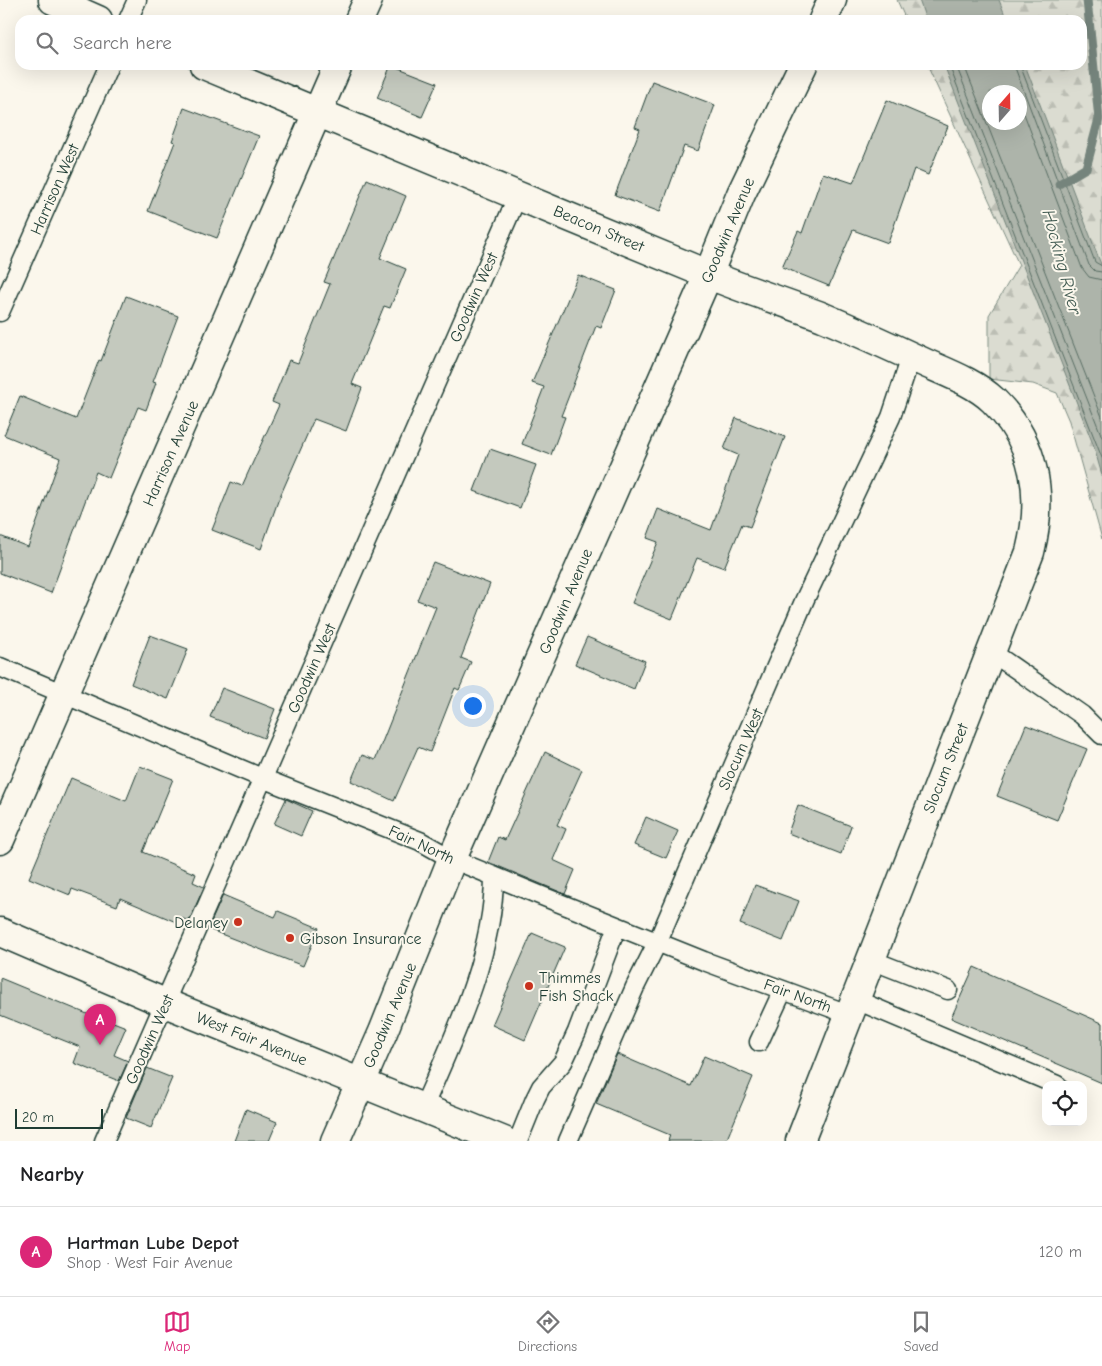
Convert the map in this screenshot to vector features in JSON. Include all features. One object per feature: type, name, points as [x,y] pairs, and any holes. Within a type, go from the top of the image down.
[{"type":"street","points":[[53,0],[87,15]]},
{"type":"street","points":[[361,15],[368,0]]},
{"type":"street","points":[[825,15],[832,0]]},
{"type":"street","name":"Beacon Street","points":[[216,70],[708,275],[822,317],[973,385],[992,399]]},
{"type":"street","name":"Harrison Avenue","points":[[0,840],[336,70]]},
{"type":"street","name":"Goodwin Avenue","points":[[335,1141],[452,859],[708,275],[741,194],[801,70]]},
{"type":"street","name":"Slocum Street","points":[[800,1141],[851,1006],[1030,552],[1035,530],[1037,489],[1033,465],[1024,441],[1008,417],[992,399]]},
{"type":"street","name":"West Fair Avenue","points":[[0,932],[165,1003],[504,1141]]},
{"type":"lane","points":[[130,15],[137,0]]},
{"type":"lane","name":"Harrison West","points":[[0,312],[106,70]]},
{"type":"lane","name":"Goodwin West","points":[[104,1141],[518,195]]},
{"type":"lane","name":"Slocum West","points":[[568,1141],[635,987],[657,942],[805,599],[891,416],[911,357]]},
{"type":"lane","points":[[990,651],[1082,715],[1102,734]]},
{"type":"lane","name":"Fair North","points":[[0,667],[262,778],[420,841],[452,859],[616,926],[783,990],[851,1006],[1047,1081]]},
{"type":"lane","points":[[424,1108],[455,1035],[478,967],[494,902],[494,876]]},
{"type":"lane","points":[[518,1141],[541,1087],[563,1062],[577,1032],[616,926]]},
{"type":"lane","points":[[869,960],[948,990]]},
{"type":"lane","points":[[759,1042],[783,990]]},
{"type":"green space","points":[[897,0],[1102,0],[1102,539],[1069,421],[1057,393],[1033,384],[989,379],[989,315],[1019,265],[929,70],[1087,70],[1087,15],[904,15]]},
{"type":"water","points":[[919,0],[999,0],[1005,15],[924,15]]},
{"type":"water","name":"Hocking River","points":[[946,70],[1027,70],[1102,267],[1102,475],[1093,444]]},
{"type":"building","points":[[389,70],[404,70],[437,83],[422,117],[377,98]]},
{"type":"building","points":[[652,81],[715,105],[698,151],[684,146],[660,212],[615,195],[640,129],[635,127]]},
{"type":"building","points":[[887,100],[948,126],[928,175],[914,169],[888,243],[853,230],[829,286],[782,267],[798,231],[802,233],[823,173],[853,183]]},
{"type":"building","points":[[184,108],[259,136],[217,238],[148,211],[175,142],[172,141]]},
{"type":"building","points":[[367,179],[406,196],[380,258],[406,269],[390,308],[384,306],[352,384],[362,388],[346,431],[314,419],[278,501],[261,549],[212,530],[231,482],[242,486],[279,405],[272,402],[289,360],[298,363],[330,284],[324,282]]},
{"type":"building","points":[[578,275],[616,290],[601,328],[596,326],[561,416],[565,417],[551,455],[522,444],[544,387],[532,383]]},
{"type":"building","points":[[126,296],[178,316],[153,382],[156,383],[146,410],[138,407],[109,478],[96,472],[51,593],[0,573],[0,536],[28,547],[60,458],[4,435],[20,396],[76,419]]},
{"type":"building","points":[[736,418],[785,437],[750,527],[742,524],[724,568],[697,558],[672,619],[632,603],[658,542],[647,538],[658,509],[711,530],[738,455],[724,449]]},
{"type":"building","points":[[490,449],[536,465],[520,508],[474,491]]},
{"type":"building","points":[[433,562],[490,584],[461,658],[471,662],[459,690],[455,688],[430,752],[418,747],[394,801],[351,781],[362,755],[375,760],[436,607],[417,600]]},
{"type":"building","points":[[150,635],[188,649],[168,699],[131,684]]},
{"type":"building","points":[[587,637],[645,661],[634,689],[575,664]]},
{"type":"building","points":[[222,688],[275,709],[264,738],[210,717]]},
{"type":"building","points":[[1026,725],[1087,749],[1057,820],[997,796]]},
{"type":"building","points":[[545,752],[582,770],[557,825],[566,829],[553,860],[575,870],[565,894],[488,862],[498,837],[505,840]]},
{"type":"building","points":[[140,766],[173,779],[143,852],[196,874],[193,882],[204,887],[189,921],[178,917],[176,922],[120,898],[117,906],[72,889],[70,895],[29,878],[71,778],[126,801]]},
{"type":"building","points":[[286,799],[312,811],[301,836],[274,824]]},
{"type":"building","points":[[798,805],[851,826],[841,854],[788,833]]},
{"type":"building","points":[[646,817],[678,831],[666,858],[634,845]]},
{"type":"building","points":[[755,885],[799,901],[783,941],[740,924]]},
{"type":"building","points":[[223,895],[275,917],[278,911],[319,928],[303,966],[208,929]]},
{"type":"building","name":"Thimmes Fish Shack","points":[[532,933],[565,947],[525,1040],[492,1025]]},
{"type":"building","points":[[974,967],[1102,1023],[1102,1083],[951,1018]]},
{"type":"building","points":[[0,978],[92,1016],[93,1014],[126,1027],[114,1055],[128,1061],[119,1081],[74,1063],[80,1047],[0,1015]]},
{"type":"building","points":[[617,1054],[691,1086],[704,1056],[753,1077],[726,1141],[668,1141],[670,1135],[596,1104]]},
{"type":"building","points":[[147,1068],[172,1078],[151,1128],[126,1118]]},
{"type":"building","points":[[246,1109],[277,1122],[269,1141],[234,1141]]},
{"type":"waterway","points":[[1059,184],[1086,168],[1099,119],[1087,0]]},
{"type":"place","name":"Delaney","points":[[238,922]]},
{"type":"place","name":"Gibson Insurance","points":[[290,938]]},
{"type":"place","name":"Thimmes Fish Shack","points":[[529,986]]},
{"type":"place","name":"Hartman Lube Depot","points":[[100,1045]]}]
